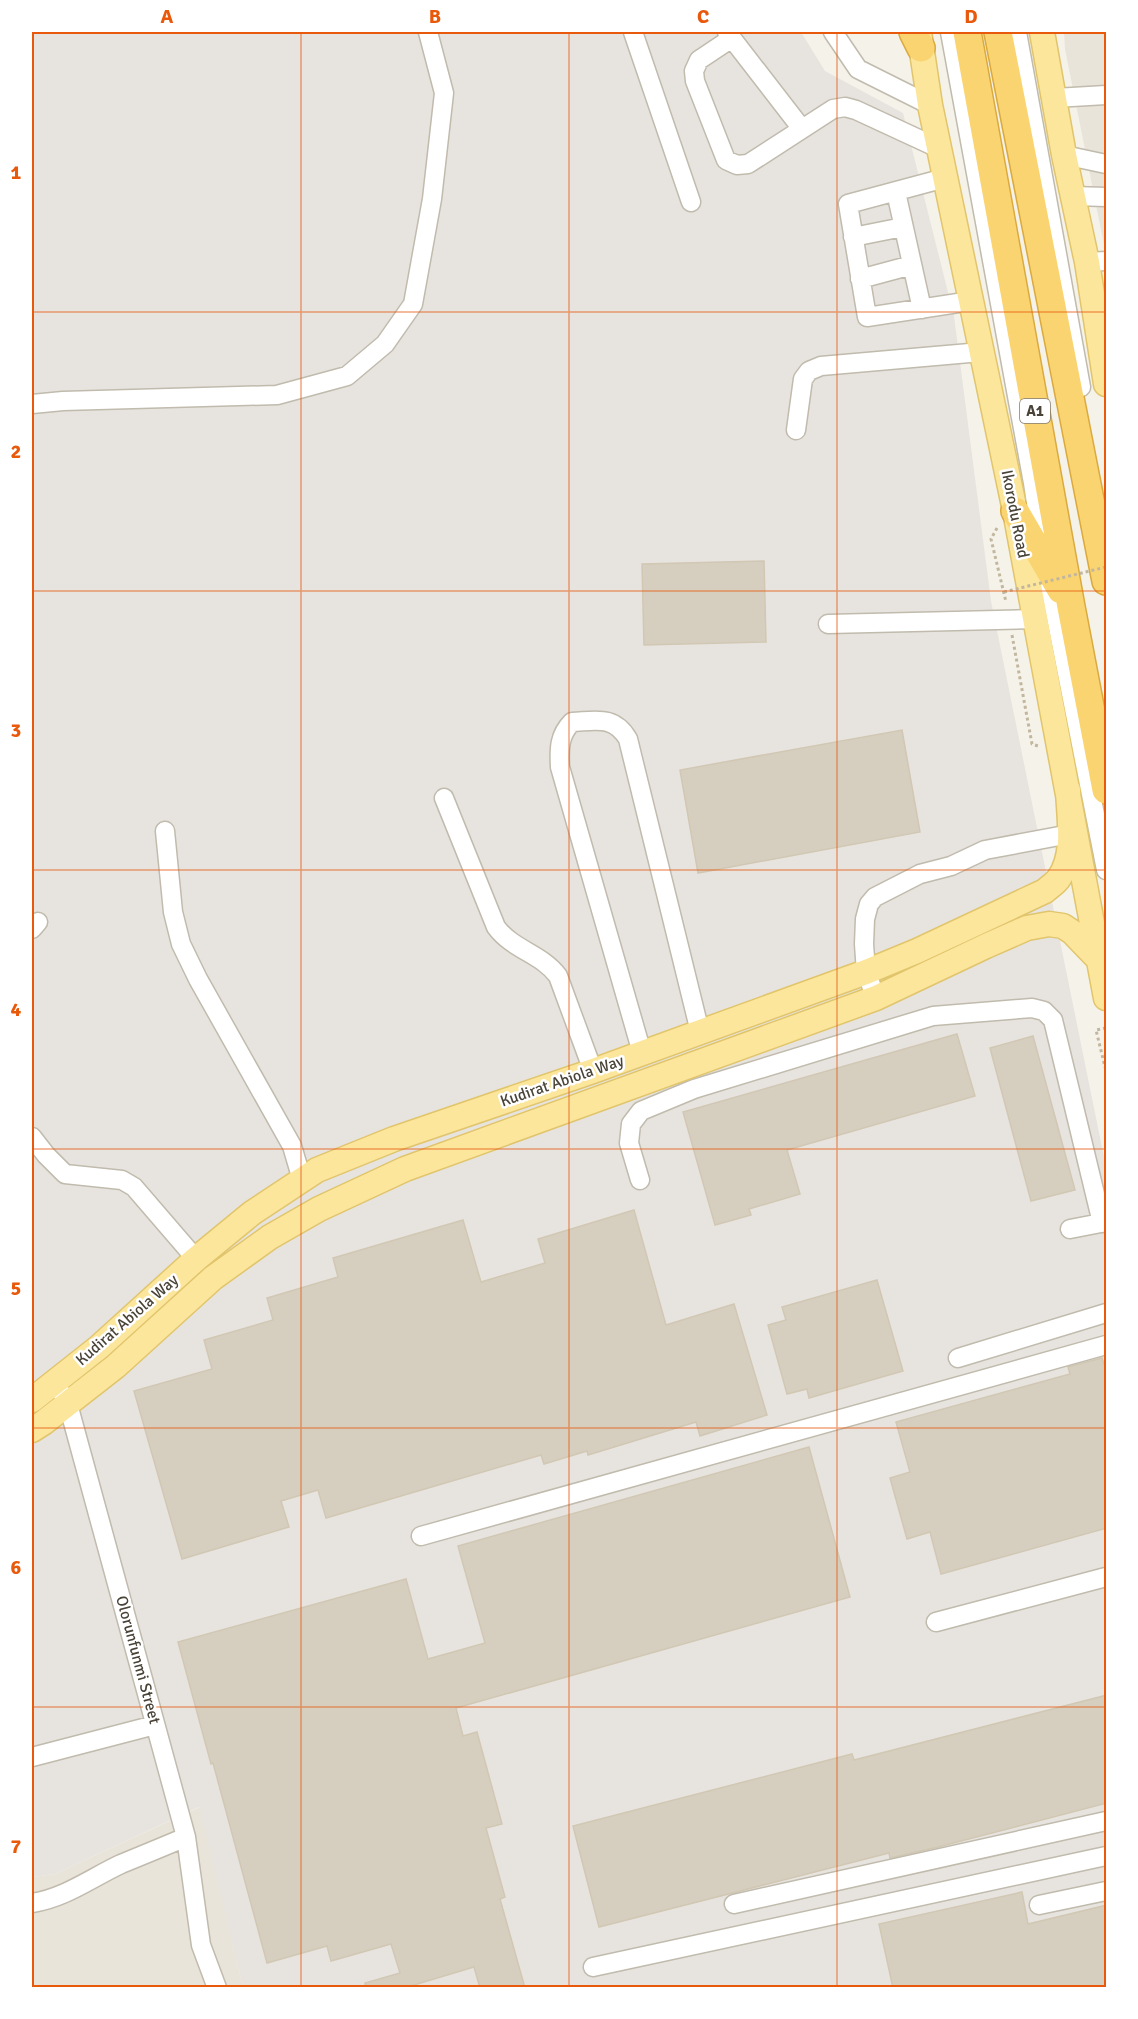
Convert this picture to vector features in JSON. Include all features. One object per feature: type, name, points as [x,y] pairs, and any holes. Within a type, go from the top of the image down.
[{"type":"highway","name":"A1","points":[[967,32],[1071,607],[1107,790]]},
{"type":"highway","name":"A1","points":[[998,32],[1107,581]]},
{"type":"highway","points":[[1015,511],[1071,607]]},
{"type":"main road","points":[[1042,32],[1073,196],[1097,261],[1107,384]]},
{"type":"main road","name":"Ikorodu Road","points":[[918,37],[930,105],[1015,511],[1107,998]]},
{"type":"main road","name":"Kudirat Abiola Way","points":[[32,1400],[99,1347],[196,1258],[252,1213],[316,1170],[394,1139],[593,1071],[866,972],[917,951],[1045,891],[1059,879],[1066,863],[1070,834],[1068,790]]},
{"type":"main road","name":"Kudirat Abiola Way","points":[[32,1430],[116,1366],[213,1278],[270,1237],[318,1209],[405,1169],[876,998],[1028,928],[1049,924],[1062,926],[1072,932],[1099,960]]},
{"type":"street","points":[[32,404],[75,400],[277,395],[347,376],[385,344],[413,304],[432,199],[444,93],[428,32]]},
{"type":"street","points":[[633,32],[691,202]]},
{"type":"street","points":[[833,32],[858,69],[930,105]]},
{"type":"street","points":[[950,32],[1033,483],[1045,562],[1107,870]]},
{"type":"street","points":[[1017,32],[1107,519]]},
{"type":"street","points":[[802,129],[730,35],[699,60],[694,71],[695,81],[726,160],[737,165],[748,164],[833,109],[845,107],[939,148]]},
{"type":"street","points":[[1055,98],[1107,95]]},
{"type":"street","points":[[1064,156],[1107,164]]},
{"type":"street","points":[[945,178],[848,204],[867,317],[971,301]]},
{"type":"street","points":[[896,192],[922,309]]},
{"type":"street","points":[[1073,196],[1107,197]]},
{"type":"street","points":[[853,237],[903,227]]},
{"type":"street","points":[[860,279],[912,266]]},
{"type":"street","points":[[796,430],[803,379],[809,371],[820,366],[981,352]]},
{"type":"street","points":[[828,624],[1035,619]]},
{"type":"street","points":[[642,1053],[560,766],[559,746],[564,730],[572,722],[609,721],[622,729],[628,739],[700,1032]]},
{"type":"street","points":[[444,798],[496,927],[503,937],[550,965],[558,976],[593,1071]]},
{"type":"street","points":[[165,831],[173,912],[181,944],[198,979],[292,1146],[302,1180]]},
{"type":"street","points":[[876,998],[866,972],[865,919],[875,897],[920,874],[951,866],[985,850],[1070,834]]},
{"type":"street","points":[[640,1180],[629,1143],[631,1124],[641,1111],[694,1089],[933,1016],[1032,1008],[1044,1011],[1053,1020],[1104,1223],[1070,1229]]},
{"type":"street","points":[[32,1137],[65,1174],[122,1180],[134,1187],[196,1258]]},
{"type":"street","points":[[958,1359],[1107,1313]]},
{"type":"street","points":[[421,1536],[1107,1345]]},
{"type":"street","name":"Olorunfunmi Street","points":[[56,1380],[68,1404],[186,1837],[201,1945],[217,1988]]},
{"type":"street","points":[[936,1622],[1107,1577]]},
{"type":"street","points":[[32,1757],[155,1725]]},
{"type":"street","points":[[734,1904],[1107,1821]]},
{"type":"street","points":[[32,1903],[46,1901],[71,1892],[120,1865],[186,1837]]},
{"type":"street","points":[[593,1966],[1107,1856]]},
{"type":"street","points":[[1039,1905],[1107,1890]]},
{"type":"path","points":[[991,539],[1006,604]]},
{"type":"path","points":[[1004,592],[1107,567]]},
{"type":"path","points":[[1011,627],[1032,744]]},
{"type":"path","points":[[1107,1028],[1096,1030],[1107,1068]]},
{"type":"shaded area","points":[[32,32],[801,32],[825,71],[903,113],[954,316],[991,601],[1106,1167],[1106,1987],[243,1987],[199,1807],[55,1874],[32,1877]]},
{"type":"shaded area","points":[[1064,32],[1106,32],[1106,255],[1065,49]]},
{"type":"shaded area","points":[[200,1807],[243,1987],[32,1987],[32,1877],[55,1874]]},
{"type":"building","points":[[764,561],[766,642],[644,645],[642,564]]},
{"type":"building","points":[[902,730],[920,832],[698,873],[680,770]]},
{"type":"building","points":[[957,1034],[975,1096],[787,1150],[800,1194],[749,1209],[751,1215],[715,1225],[683,1112]]},
{"type":"building","points":[[1033,1036],[1075,1190],[1031,1201],[990,1048]]},
{"type":"building","points":[[634,1210],[666,1325],[734,1304],[767,1415],[700,1436],[696,1422],[588,1455],[587,1451],[544,1464],[541,1455],[326,1518],[318,1490],[281,1501],[289,1527],[182,1559],[134,1391],[212,1369],[204,1340],[273,1320],[267,1298],[338,1277],[333,1258],[463,1220],[481,1282],[545,1263],[538,1239]]},
{"type":"building","points":[[877,1280],[903,1371],[809,1398],[807,1389],[787,1394],[768,1325],[786,1320],[782,1307]]},
{"type":"building","points":[[1102,1358],[1107,1373],[1107,1528],[941,1574],[930,1532],[907,1539],[890,1478],[910,1472],[896,1422],[1070,1374],[1068,1367]]},
{"type":"building","points":[[809,1447],[850,1597],[456,1708],[463,1736],[477,1732],[502,1824],[486,1828],[505,1897],[500,1899],[525,1988],[480,1988],[474,1967],[404,1988],[365,1988],[365,1983],[400,1973],[391,1944],[331,1961],[327,1946],[267,1963],[178,1642],[406,1579],[428,1659],[485,1643],[458,1546]]},
{"type":"building","points":[[1107,1695],[1107,1803],[938,1847],[890,1858],[889,1853],[599,1927],[573,1826],[852,1754],[854,1760]]},
{"type":"building","points":[[1022,1892],[1028,1924],[1107,1905],[1107,1988],[893,1988],[879,1924]]}]
